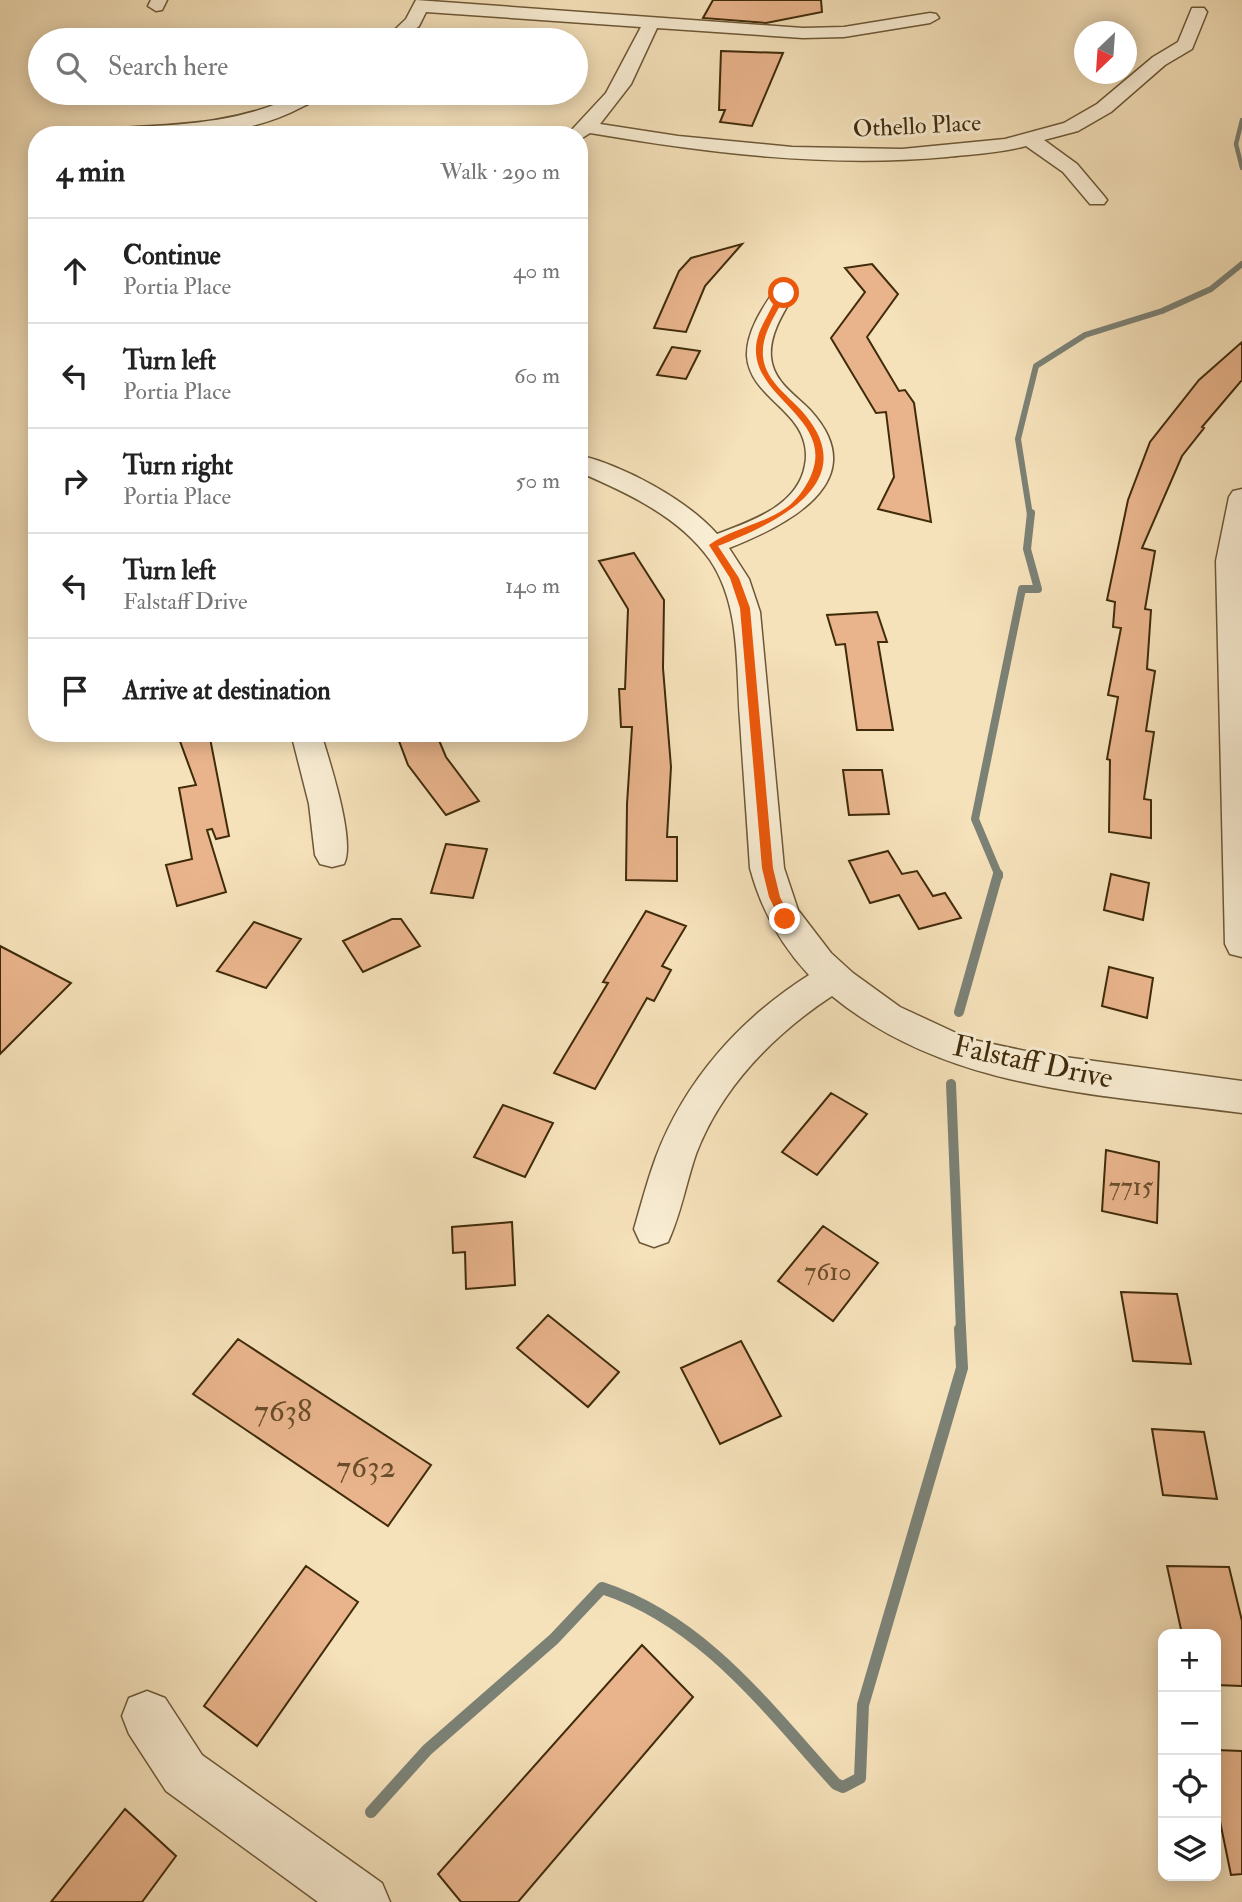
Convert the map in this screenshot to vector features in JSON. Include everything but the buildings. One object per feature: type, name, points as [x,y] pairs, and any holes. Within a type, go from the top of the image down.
[{"type":"street","points":[[406,28],[423,4],[651,23],[828,33],[929,18]]},
{"type":"street","name":"Othello Place","points":[[588,132],[719,147],[838,155],[946,153],[1031,140],[1071,127],[1104,108],[1159,61],[1183,48],[1191,36],[1198,12]]},
{"type":"street","points":[[587,126],[612,102],[622,87],[651,23]]},
{"type":"street","points":[[223,126],[248,123],[275,115],[293,105]]},
{"type":"street","points":[[1031,140],[1070,167],[1097,200]]},
{"type":"street","points":[[713,545],[752,530],[794,506],[813,482],[819,465],[815,435],[803,417],[768,381],[760,358],[761,336],[784,293]]},
{"type":"street","name":"Falstaff Drive","points":[[588,467],[646,493],[695,527],[713,545],[734,578],[745,608],[768,868],[775,897],[785,919],[834,977],[880,1012],[964,1054],[1033,1068],[1242,1097]]},
{"type":"street","points":[[1242,497],[1230,561],[1238,739],[1242,943]]},
{"type":"street","points":[[309,742],[323,793],[332,855]]},
{"type":"street","points":[[654,1228],[680,1146],[702,1100],[727,1067],[763,1030],[804,995],[834,977]]},
{"type":"street","points":[[147,1716],[184,1773],[363,1902]]},
{"type":"waterway","points":[[1242,120],[1236,144],[1242,168]]},
{"type":"waterway","points":[[1030,515],[1018,439],[1036,366],[1085,335],[1162,311],[1211,289],[1242,264]]},
{"type":"waterway","points":[[999,876],[975,819],[1022,589],[1038,589],[1027,549],[1031,513]]},
{"type":"waterway","points":[[959,1012],[998,874]]},
{"type":"waterway","points":[[951,1084],[961,1330]]},
{"type":"waterway","points":[[371,1812],[427,1750],[554,1639],[602,1588],[638,1603],[702,1644],[758,1697],[836,1784],[843,1787],[860,1778],[863,1705],[962,1368],[960,1329]]},
{"type":"route","points":[[784,293],[761,336],[762,370],[768,381],[803,417],[815,435],[819,465],[813,482],[794,506],[752,530],[713,545],[734,578],[745,608],[768,868],[775,897],[785,919]]}]
